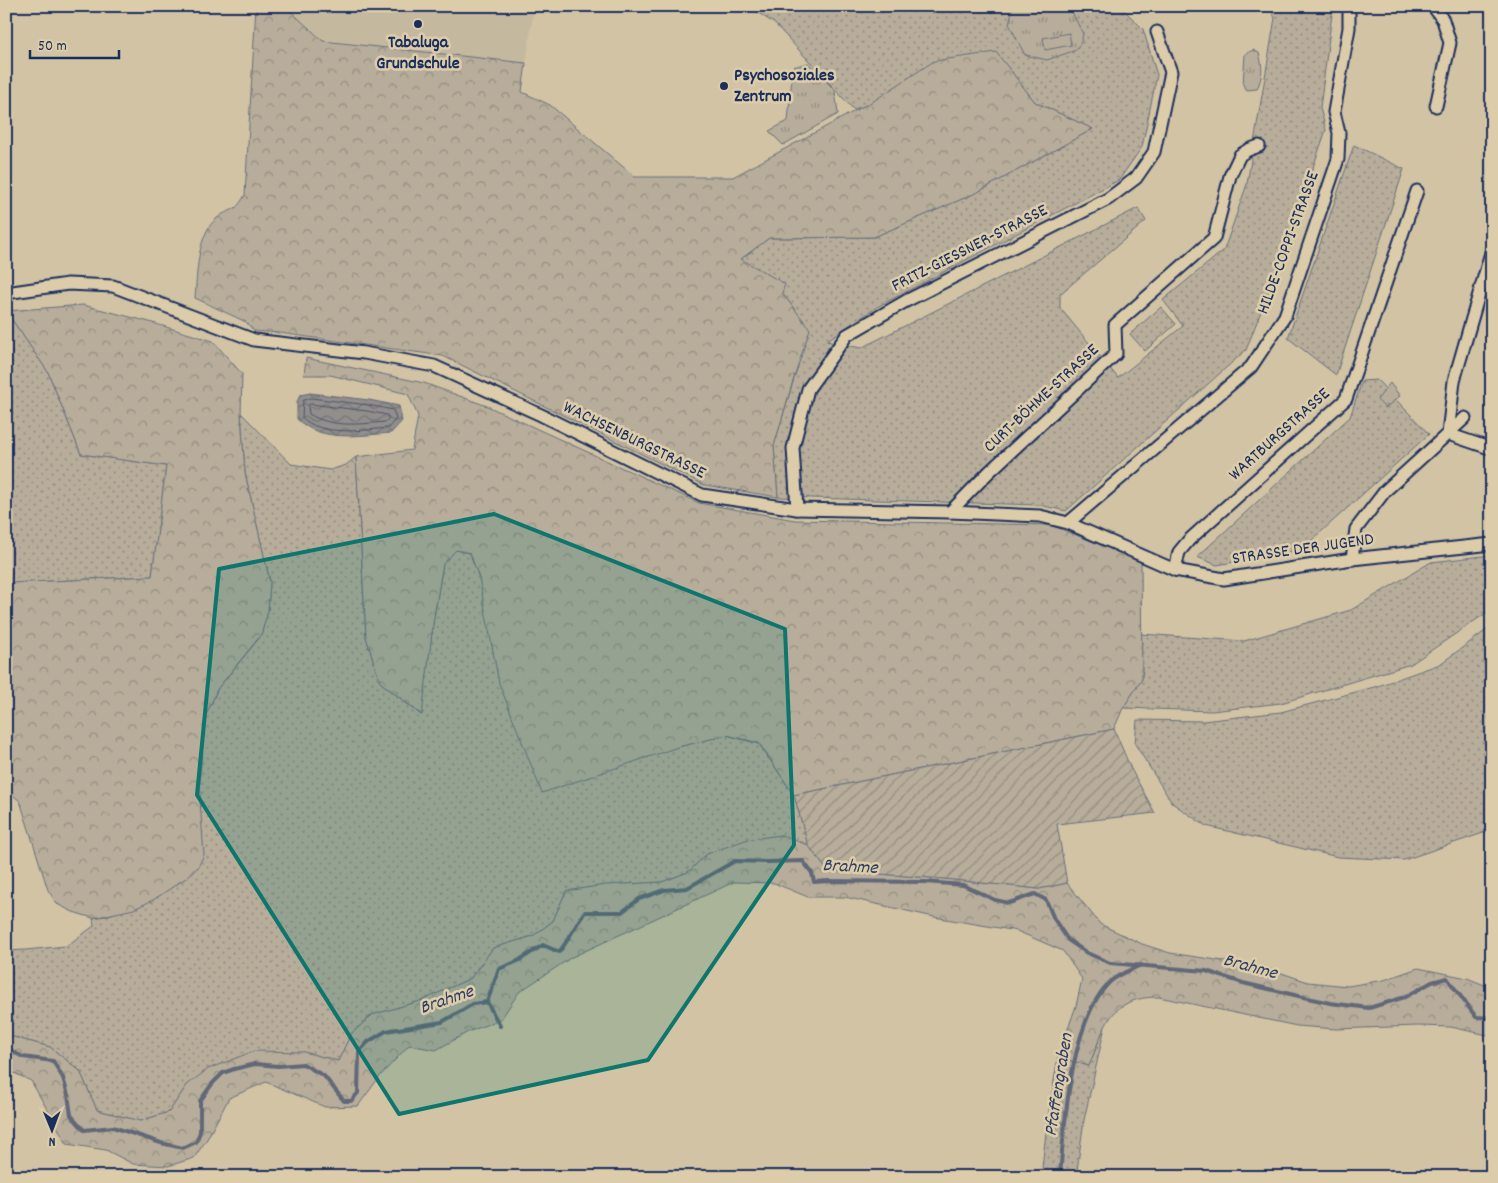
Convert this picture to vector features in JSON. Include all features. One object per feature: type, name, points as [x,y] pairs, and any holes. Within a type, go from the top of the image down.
[{"type":"street","name":"HILDE-COPPI-STRASSE","points":[[1068,523],[1251,367],[1285,316],[1338,159],[1339,133],[1334,112],[1349,28],[1349,6]]},
{"type":"street","points":[[1433,6],[1444,20],[1450,43],[1436,106]]},
{"type":"street","name":"FRITZ-GIESSNER-STRASSE","points":[[796,509],[793,448],[808,389],[847,335],[906,301],[1108,199],[1136,178],[1154,152],[1171,72],[1157,32]]},
{"type":"street","name":"CURT-BÖHME-STRASSE","points":[[950,512],[989,472],[1116,354],[1115,325],[1214,238],[1230,176],[1240,155],[1260,146]]},
{"type":"street","name":"WARTBURGSTRASSE","points":[[1175,570],[1179,552],[1189,540],[1346,399],[1418,191]]},
{"type":"street","points":[[1448,434],[1454,381],[1492,249]]},
{"type":"street","name":"WACHSENBURGSTRASSE","points":[[6,293],[68,284],[113,286],[254,340],[364,352],[434,366],[541,415],[702,494],[796,509],[1040,516],[1068,523],[1124,548]]},
{"type":"street","points":[[1352,559],[1356,529],[1385,491],[1465,418]]},
{"type":"street","points":[[1448,434],[1492,449]]},
{"type":"street","name":"STRASSE DER JUGEND","points":[[1124,548],[1175,570],[1224,578],[1352,559],[1492,544]]},
{"type":"highlighted area","points":[[494,514],[785,629],[794,845],[648,1060],[399,1114],[197,795],[219,569]]},
{"type":"shaded area","name":"Tabaluga Grundschule","points":[[285,6],[534,6],[526,63],[323,41]]},
{"type":"green space","points":[[256,6],[285,6],[323,41],[526,63],[522,92],[550,105],[635,177],[733,177],[875,100],[934,61],[996,52],[1035,102],[1093,129],[976,193],[874,237],[769,238],[741,259],[785,284],[782,293],[810,329],[774,446],[778,497],[704,485],[443,356],[254,331],[246,322],[195,298],[199,256],[205,235],[216,219],[238,206],[245,195]]},
{"type":"green space","points":[[754,6],[1120,6],[1143,29],[1157,75],[1142,147],[1119,180],[877,307],[826,341],[861,348],[1138,208],[1146,221],[1060,294],[1060,308],[1118,378],[1183,326],[1163,300],[1224,250],[1247,184],[1275,18],[1269,6],[1333,6],[1320,108],[1326,130],[1280,262],[1246,350],[1066,511],[1039,505],[778,497],[774,446],[809,328],[782,293],[740,260],[769,238],[874,237],[976,193],[1093,129],[1035,102],[995,52],[854,110],[775,24],[754,10]]},
{"type":"green space","points":[[1013,6],[1069,6],[1083,34],[1081,42],[1076,50],[1047,60],[1025,55],[1009,24]]},
{"type":"green space","points":[[1069,33],[1071,45],[1045,50],[1043,38]]},
{"type":"green space","points":[[1253,50],[1259,53],[1262,67],[1261,76],[1257,89],[1247,90],[1243,85],[1245,54]]},
{"type":"green space","points":[[808,63],[835,90],[838,114],[783,145],[769,131],[788,121],[793,67]]},
{"type":"green space","points":[[1354,145],[1404,169],[1336,375],[1288,338]]},
{"type":"green space","points":[[83,305],[213,341],[242,374],[241,414],[245,473],[270,582],[268,611],[261,635],[218,688],[206,715],[200,773],[204,855],[198,867],[186,878],[153,900],[134,909],[93,918],[73,912],[57,904],[48,890],[20,801],[9,792],[6,792],[6,560],[11,583],[152,576],[166,466],[81,454],[48,372],[6,311]]},
{"type":"green space","points":[[1161,307],[1176,324],[1145,351],[1130,334]]},
{"type":"green space","points":[[6,311],[48,372],[81,454],[166,466],[152,576],[11,583],[6,560]]},
{"type":"green space","points":[[306,358],[424,383],[487,406],[699,503],[795,520],[1051,525],[1141,561],[1142,679],[1123,708],[1114,729],[794,795],[759,743],[727,735],[678,747],[542,793],[499,683],[479,578],[470,553],[456,550],[443,564],[434,617],[422,715],[380,682],[366,637],[356,457],[412,450],[418,416],[408,394],[330,375],[304,375]]},
{"type":"green space","points":[[1377,380],[1429,434],[1301,550],[1217,565],[1197,557],[1350,417],[1362,381]]},
{"type":"green space","points":[[1390,383],[1400,396],[1385,408],[1377,400]]},
{"type":"green space","points":[[241,413],[291,464],[330,470],[346,465],[356,457],[366,637],[380,682],[421,715],[443,563],[456,550],[470,553],[479,578],[678,747],[726,735],[759,744],[794,795],[808,845],[781,835],[707,854],[688,872],[662,882],[566,891],[553,921],[533,936],[493,948],[471,978],[422,1001],[372,1015],[351,1034],[338,1061],[304,1052],[187,1085],[169,1112],[140,1121],[97,1110],[80,1071],[50,1047],[6,1035],[6,951],[66,946],[94,926],[93,918],[106,916],[153,900],[186,878],[200,801],[200,773],[206,715],[218,688],[261,636],[268,609],[270,582],[245,473]]},
{"type":"green space","points":[[1492,555],[1492,609],[1411,664],[1281,703],[1212,711],[1123,708],[1142,679],[1141,634],[1244,641],[1351,610],[1431,562]]},
{"type":"green space","points":[[1492,626],[1492,830],[1404,860],[1338,857],[1206,826],[1172,803],[1135,744],[1137,720],[1203,721],[1281,712],[1378,686],[1440,664]]},
{"type":"green space","points":[[1114,729],[1131,769],[1155,813],[1057,824],[1067,883],[1039,889],[945,879],[827,870],[808,845],[794,795]]},
{"type":"green space","points":[[781,835],[808,845],[827,870],[945,879],[1039,889],[1067,883],[1100,924],[1142,944],[1170,953],[1264,967],[1308,982],[1348,986],[1384,980],[1418,968],[1467,978],[1492,988],[1492,1036],[1451,1027],[1418,1026],[1336,1029],[1297,1026],[1159,997],[1142,998],[1129,1002],[1111,1016],[1089,1066],[1058,1057],[1076,1006],[1082,979],[1063,951],[1017,931],[934,917],[845,897],[808,897],[774,883],[734,882],[572,957],[519,992],[501,1019],[468,1032],[436,1050],[409,1045],[380,1076],[358,1106],[325,1107],[266,1082],[229,1098],[207,1139],[194,1158],[168,1166],[133,1164],[106,1150],[67,1144],[31,1081],[6,1069],[6,1035],[50,1047],[80,1071],[97,1110],[140,1121],[169,1112],[187,1085],[208,1069],[254,1051],[304,1052],[338,1061],[351,1034],[372,1015],[423,1000],[471,978],[493,948],[533,936],[553,921],[566,891],[605,885],[662,882],[688,872],[707,854],[745,840]]},
{"type":"green space","points":[[1106,1022],[1084,1120],[1076,1177],[1041,1177],[1047,1123],[1058,1057],[1089,1066]]},
{"type":"water","points":[[310,393],[369,400],[399,406],[402,421],[391,433],[342,436],[318,432],[307,427],[297,419],[297,402],[300,395]]},
{"type":"waterway","name":"Brahme","points":[[6,1048],[23,1057],[53,1061],[63,1078],[71,1115],[84,1130],[113,1127],[161,1143],[183,1148],[196,1142],[200,1132],[200,1101],[212,1084],[223,1073],[255,1064],[278,1066],[303,1064],[324,1076],[344,1101],[351,1101],[358,1093],[359,1052],[368,1042],[386,1031],[442,1022],[473,1004],[487,1002],[499,969],[518,961],[543,945],[559,952],[585,912],[622,912],[639,899],[664,890],[687,888],[735,861],[803,861],[812,873],[814,882],[925,882],[963,885],[995,900],[1009,903],[1035,894],[1046,900],[1054,919],[1068,940],[1087,953],[1110,963],[1206,971],[1243,983],[1330,1003],[1369,1008],[1405,997],[1432,982],[1447,978],[1476,1017],[1492,1018]]},
{"type":"waterway","name":"Pfaffengraben","points":[[1060,1177],[1067,1101],[1078,1045],[1087,1019],[1097,998],[1111,981],[1141,965]]},
{"type":"waterway","points":[[487,1002],[500,1026]]},
{"type":"place","name":"Tabaluga Grundschule","points":[[418,24]]},
{"type":"place","name":"Psychosoziales Zentrum","points":[[724,86]]}]
